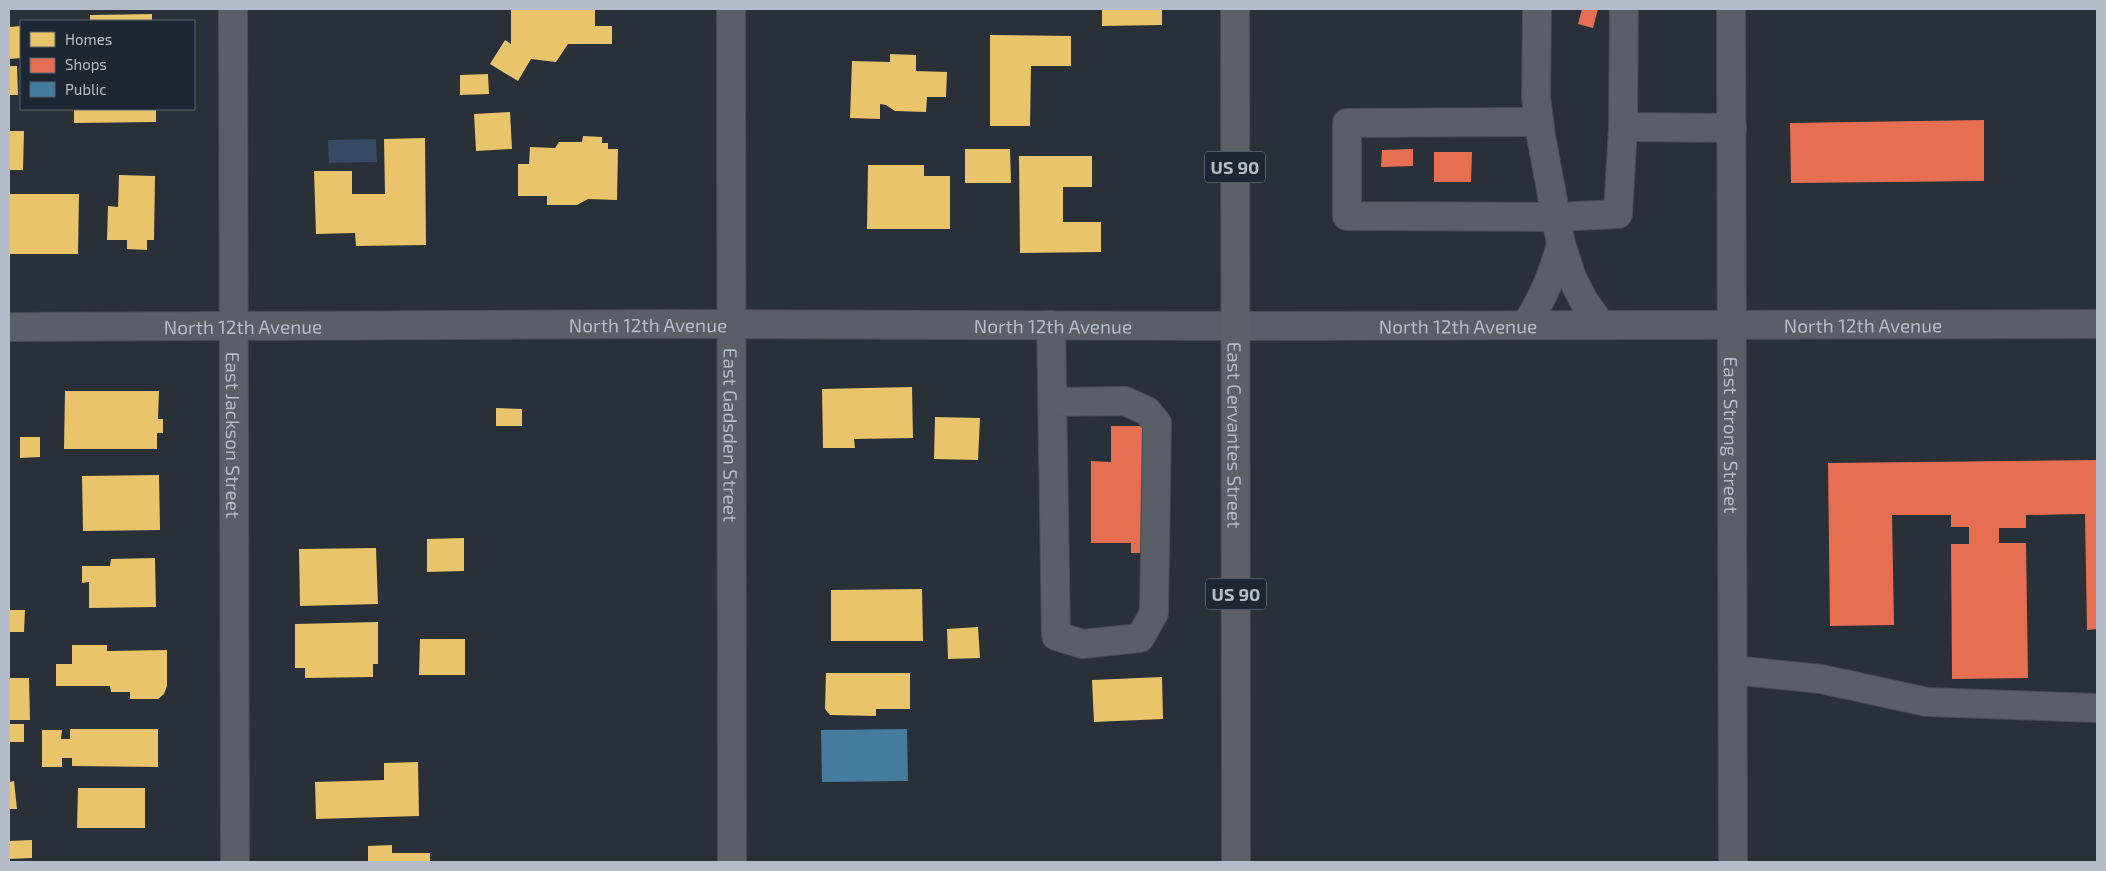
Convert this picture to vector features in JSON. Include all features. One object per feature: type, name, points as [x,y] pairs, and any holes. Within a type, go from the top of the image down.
[{"type":"main road","name":"East Cervantes Street","points":[[1235,9],[1236,862]]},
{"type":"street","name":"East Jackson Street","points":[[234,9],[236,862]]},
{"type":"street","name":"East Gadsden Street","points":[[731,9],[732,862]]},
{"type":"street","points":[[1537,9],[1536,97],[1561,244],[1572,278],[1584,301],[1601,325]]},
{"type":"street","points":[[1539,122],[1348,123],[1347,216],[1556,216],[1618,214],[1623,127],[1624,9]]},
{"type":"street","name":"East Strong Street","points":[[1731,9],[1733,862]]},
{"type":"street","points":[[1623,127],[1732,128]]},
{"type":"street","points":[[1526,325],[1541,302],[1552,277],[1561,244]]},
{"type":"street","name":"North 12th Avenue","points":[[9,327],[731,324],[1236,326],[2097,324]]},
{"type":"street","points":[[1051,325],[1056,636],[1083,644],[1140,638],[1154,613],[1156,423],[1147,411],[1125,401],[1053,402]]},
{"type":"street","points":[[1733,670],[1821,679],[1927,702],[2097,708]]},
{"type":"water","points":[[376,139],[377,162],[329,163],[328,140]]},
{"type":"building: Homes","points":[[511,9],[595,9],[595,26],[612,26],[612,44],[568,44],[556,62],[531,59],[518,81],[490,64],[505,40],[511,44]]},
{"type":"building: Homes","points":[[1102,9],[1162,9],[1162,25],[1102,26]]},
{"type":"building: Homes","points":[[152,14],[152,20],[90,20],[90,15]]},
{"type":"building: Homes","points":[[20,26],[20,58],[9,59],[9,27]]},
{"type":"building: Homes","points":[[990,35],[1071,36],[1071,66],[1031,66],[1030,126],[990,126]]},
{"type":"building: Homes","points":[[890,54],[916,55],[916,71],[947,72],[946,97],[927,97],[926,112],[895,111],[886,105],[880,104],[880,119],[850,118],[852,61],[890,62]]},
{"type":"building: Homes","points":[[9,66],[17,66],[18,95],[9,95]]},
{"type":"building: Homes","points":[[488,74],[489,94],[460,95],[460,75]]},
{"type":"building: Homes","points":[[74,110],[156,110],[156,122],[74,123]]},
{"type":"building: Homes","points":[[510,112],[512,149],[476,151],[474,114]]},
{"type":"building: Homes","points":[[9,131],[24,131],[23,170],[9,170]]},
{"type":"building: Homes","points":[[583,136],[602,137],[602,143],[608,143],[608,149],[618,149],[617,200],[588,199],[577,205],[547,205],[547,196],[518,196],[518,164],[529,164],[530,147],[555,148],[559,142],[582,142]]},
{"type":"building: Homes","points":[[425,138],[426,245],[356,246],[355,233],[316,234],[314,171],[352,171],[352,194],[385,194],[384,139]]},
{"type":"building: Homes","points":[[965,149],[1010,149],[1011,183],[965,183]]},
{"type":"building: Homes","points":[[1019,156],[1092,156],[1092,187],[1063,187],[1063,222],[1101,222],[1101,252],[1020,253]]},
{"type":"building: Homes","points":[[868,165],[924,165],[924,176],[950,176],[950,229],[867,229]]},
{"type":"building: Homes","points":[[119,175],[155,176],[154,240],[147,240],[147,250],[127,249],[127,240],[107,240],[108,206],[118,207]]},
{"type":"building: Homes","points":[[9,194],[79,194],[78,254],[9,254]]},
{"type":"building: Homes","points":[[912,387],[913,438],[854,439],[855,448],[823,448],[822,389]]},
{"type":"building: Homes","points":[[65,391],[159,391],[158,419],[163,419],[163,433],[157,433],[157,449],[64,449]]},
{"type":"building: Homes","points":[[496,408],[522,409],[522,426],[496,426]]},
{"type":"building: Homes","points":[[935,417],[980,418],[978,460],[934,459]]},
{"type":"building: Homes","points":[[20,437],[40,437],[40,457],[20,458]]},
{"type":"building: Homes","points":[[159,475],[160,530],[83,531],[82,476]]},
{"type":"building: Homes","points":[[464,538],[464,571],[427,572],[427,539]]},
{"type":"building: Homes","points":[[376,548],[378,604],[300,606],[299,549]]},
{"type":"building: Homes","points":[[155,558],[156,607],[89,608],[89,582],[82,583],[82,566],[110,566],[111,559]]},
{"type":"building: Homes","points":[[922,589],[923,641],[831,641],[831,590]]},
{"type":"building: Homes","points":[[9,610],[25,610],[24,632],[9,632]]},
{"type":"building: Homes","points":[[378,622],[378,664],[373,664],[373,677],[305,678],[305,668],[295,668],[295,624]]},
{"type":"building: Homes","points":[[978,627],[980,658],[948,659],[947,629]]},
{"type":"building: Homes","points":[[420,639],[465,639],[465,675],[419,675]]},
{"type":"building: Homes","points":[[72,645],[107,645],[107,651],[167,650],[167,686],[164,694],[158,699],[130,699],[130,692],[111,692],[110,686],[56,686],[56,664],[72,664]]},
{"type":"building: Homes","points":[[826,673],[910,673],[910,709],[876,709],[876,716],[830,715],[825,709]]},
{"type":"building: Homes","points":[[1162,677],[1163,719],[1094,722],[1092,680]]},
{"type":"building: Homes","points":[[9,678],[29,678],[30,720],[9,720]]},
{"type":"building: Homes","points":[[9,724],[24,724],[24,742],[9,742]]},
{"type":"building: Homes","points":[[70,729],[158,729],[158,767],[72,766],[72,758],[62,758],[62,767],[42,767],[42,730],[62,730],[61,739],[70,739]]},
{"type":"building: Homes","points":[[418,762],[419,816],[316,819],[315,782],[384,780],[384,763]]},
{"type":"building: Homes","points":[[14,781],[17,809],[9,809],[9,782]]},
{"type":"building: Homes","points":[[78,788],[145,788],[145,828],[77,828]]},
{"type":"building: Homes","points":[[32,840],[32,858],[9,859],[9,841]]},
{"type":"building: Homes","points":[[392,845],[392,853],[430,853],[430,862],[368,862],[368,846]]},
{"type":"building: Shops","points":[[1582,9],[1598,9],[1593,28],[1578,24]]},
{"type":"building: Shops","points":[[1984,120],[1984,181],[1791,183],[1790,123]]},
{"type":"building: Shops","points":[[1413,149],[1413,166],[1381,167],[1382,150]]},
{"type":"building: Shops","points":[[1434,152],[1472,152],[1471,182],[1434,182]]},
{"type":"building: Shops","points":[[1111,426],[1152,426],[1151,553],[1131,553],[1131,543],[1091,543],[1091,461],[1111,462]]},
{"type":"building: Shops","points":[[2097,460],[2097,629],[2087,630],[2085,514],[2026,515],[2026,528],[1999,528],[1999,543],[2026,543],[2028,678],[1952,679],[1951,544],[1969,544],[1969,527],[1951,527],[1951,515],[1892,515],[1894,625],[1830,626],[1828,463]]},
{"type":"building: Public","points":[[907,729],[908,781],[822,782],[821,730]]}]
